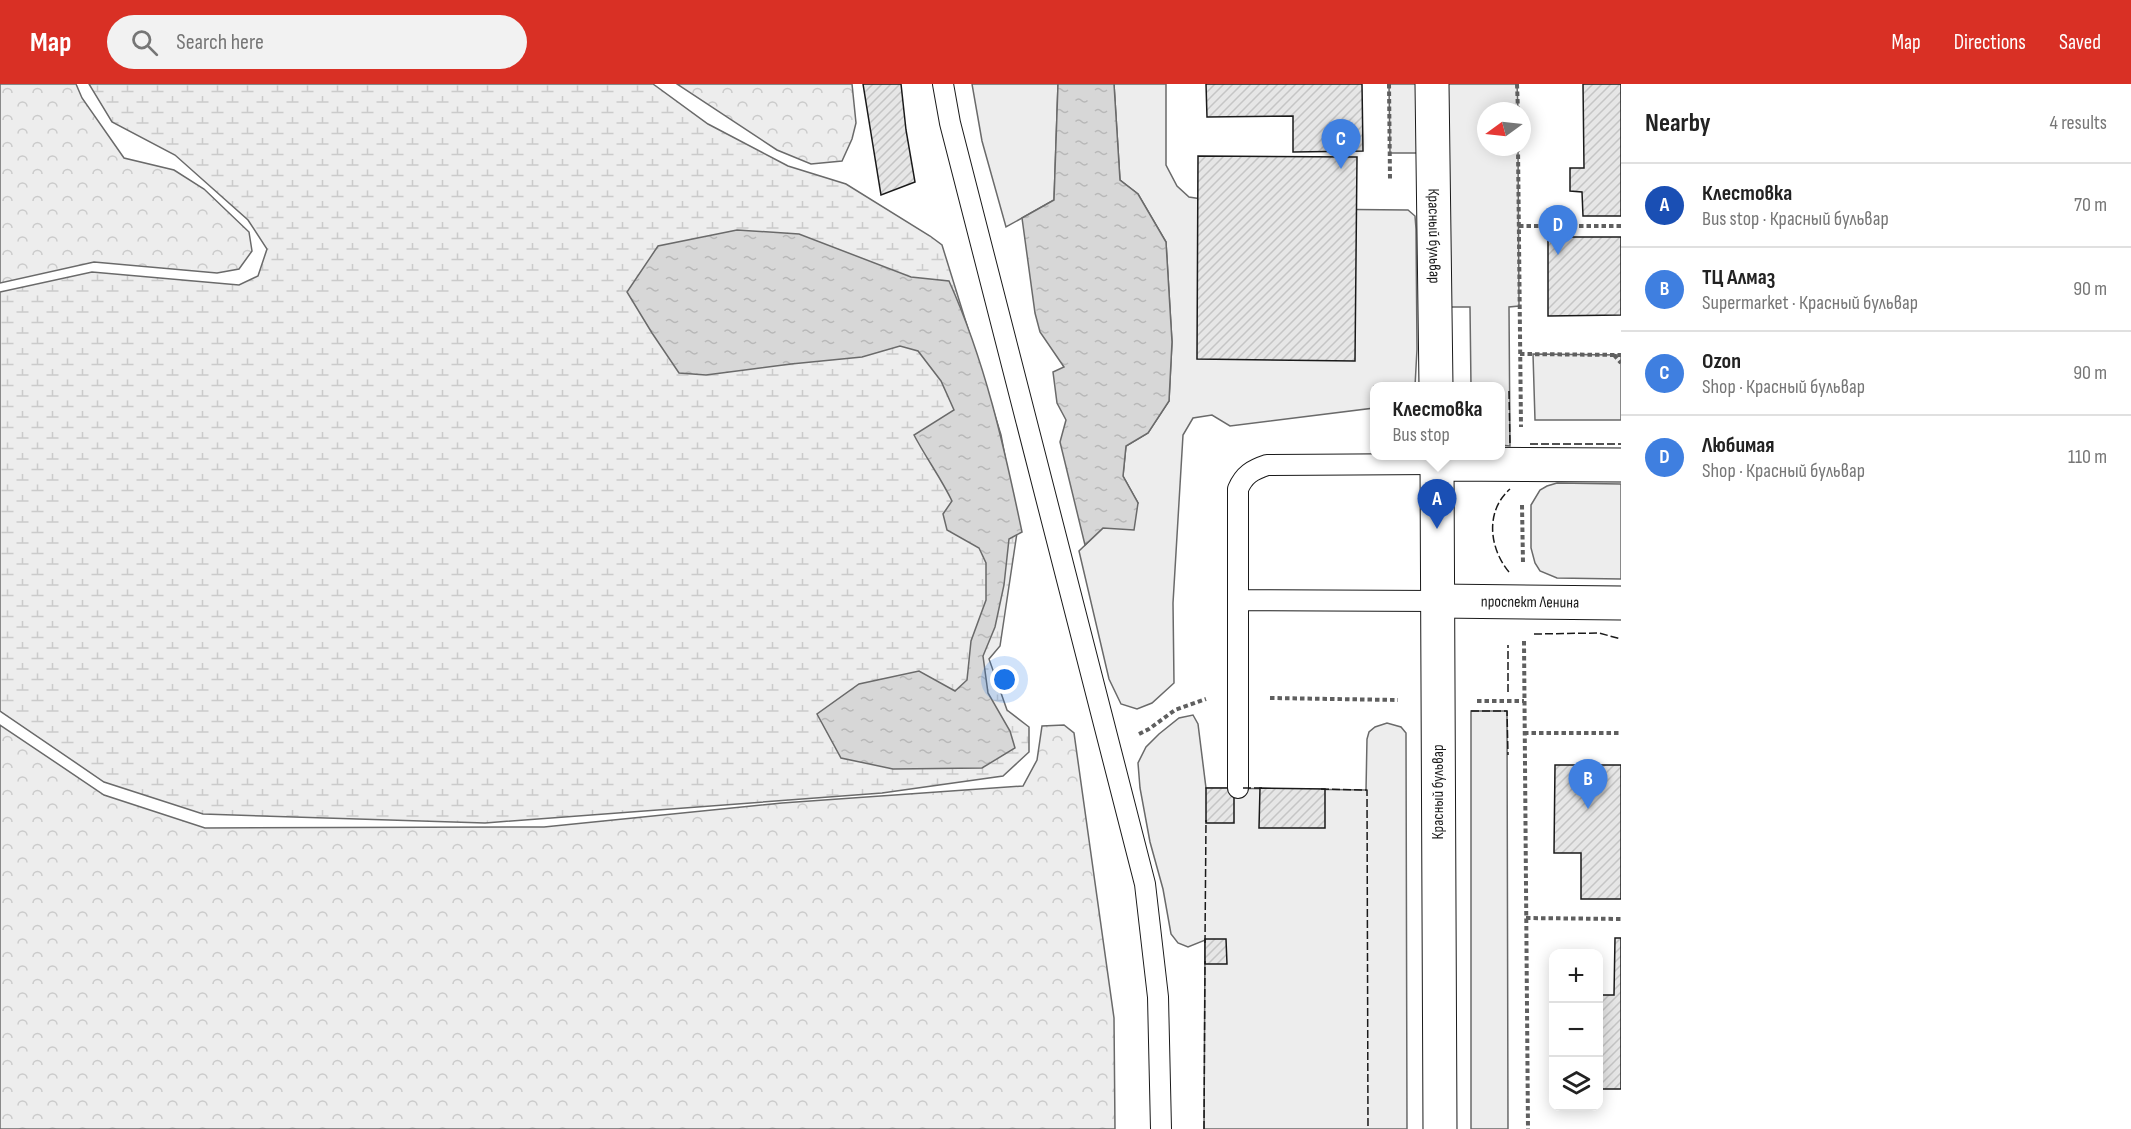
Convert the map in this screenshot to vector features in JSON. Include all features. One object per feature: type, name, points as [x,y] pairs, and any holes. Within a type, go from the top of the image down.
[{"type":"street","name":"Красный бульвар","points":[[1432,84],[1436,382]]},
{"type":"street","name":"Красный бульвар","points":[[1436,460],[1440,1129]]},
{"type":"street","points":[[1436,460],[1621,465]]},
{"type":"street","name":"проспект Ленина","points":[[1438,600],[1621,603]]},
{"type":"lane","points":[[943,84],[950,123],[1145,884],[1158,997],[1161,1129]]},
{"type":"lane","points":[[1238,788],[1238,489],[1243,477],[1267,465],[1436,460]]},
{"type":"lane","points":[[1238,600],[1438,600]]},
{"type":"path","points":[[1389,84],[1390,178]]},
{"type":"path","points":[[1518,84],[1518,102]]},
{"type":"path","points":[[1518,156],[1521,434]]},
{"type":"path","points":[[1519,226],[1621,226]]},
{"type":"path","points":[[1520,354],[1621,355]]},
{"type":"path","points":[[1614,355],[1621,363]]},
{"type":"path","points":[[1521,498],[1523,565]]},
{"type":"path","points":[[1524,640],[1528,1129]]},
{"type":"path","points":[[1110,743],[1132,738],[1175,710],[1210,698],[1405,700]]},
{"type":"path","points":[[1467,701],[1524,701]]},
{"type":"path","points":[[1524,733],[1621,733]]},
{"type":"path","points":[[1526,918],[1621,918]]},
{"type":"shaded area","points":[[972,84],[1058,84],[1054,200],[1006,227],[982,141]]},
{"type":"shaded area","points":[[1114,84],[1166,84],[1166,165],[1177,186],[1189,197],[1227,203],[1301,209],[1408,210],[1415,216],[1416,229],[1415,382],[1370,382],[1370,408],[1230,426],[1212,415],[1193,418],[1183,435],[1173,603],[1174,683],[1152,703],[1137,709],[1121,704],[1109,679],[1079,551],[1103,528],[1138,503],[1123,476],[1126,446],[1148,433],[1169,401],[1172,342],[1166,242],[1138,194],[1120,180]]},
{"type":"shaded area","points":[[1389,84],[1517,84],[1518,102],[1477,102],[1477,156],[1518,156],[1519,306],[1509,307],[1510,446],[1505,446],[1505,382],[1471,382],[1470,307],[1435,307],[1432,153],[1390,153]]},
{"type":"shaded area","points":[[1533,354],[1621,355],[1621,420],[1535,420]]},
{"type":"shaded area","points":[[1557,483],[1621,484],[1621,579],[1557,578],[1540,571],[1531,548],[1531,505],[1540,490]]},
{"type":"shaded area","points":[[1471,711],[1507,711],[1508,1129],[1471,1129]]},
{"type":"shaded area","points":[[1193,715],[1198,724],[1206,788],[1366,790],[1369,732],[1387,723],[1401,727],[1406,733],[1407,1129],[1204,1129],[1205,940],[1188,947],[1178,943],[1171,934],[1163,889],[1150,842],[1138,763],[1146,747],[1159,734],[1179,718]]},
{"type":"green space","points":[[0,84],[76,84],[82,98],[124,158],[174,170],[204,189],[249,232],[252,251],[239,269],[217,273],[94,262],[0,283]]},
{"type":"green space","points":[[89,84],[653,84],[708,124],[788,166],[846,184],[930,236],[942,245],[1001,435],[1018,526],[1000,646],[989,659],[1007,710],[1029,727],[1029,752],[1003,776],[882,793],[485,823],[203,814],[104,782],[0,711],[0,292],[92,272],[239,285],[258,276],[267,249],[248,220],[175,155],[112,122]]},
{"type":"green space","points":[[677,84],[852,84],[856,123],[852,139],[842,161],[811,164],[777,150]]},
{"type":"green space","points":[[0,725],[104,795],[205,828],[544,827],[782,803],[1023,786],[1037,760],[1042,726],[1064,725],[1074,733],[1114,1018],[1115,1129],[0,1129]]},
{"type":"water","points":[[1058,84],[1114,84],[1120,180],[1138,194],[1166,242],[1172,342],[1169,401],[1148,433],[1126,446],[1123,476],[1138,503],[1134,530],[1103,528],[1085,545],[1060,442],[1066,420],[1057,403],[1053,372],[1064,367],[1040,332],[1035,313],[1022,218],[1054,200]]},
{"type":"water","points":[[737,230],[799,234],[911,277],[949,281],[983,373],[1022,532],[1009,539],[1004,585],[995,627],[983,656],[988,693],[1010,731],[1015,748],[982,768],[893,769],[841,758],[817,714],[859,684],[919,671],[955,691],[967,680],[971,641],[986,600],[986,563],[979,548],[947,530],[943,514],[952,501],[914,435],[954,410],[941,381],[918,351],[900,346],[862,357],[706,375],[679,373],[627,292],[658,246]]},
{"type":"building","points":[[863,84],[901,84],[915,182],[881,195]]},
{"type":"building","points":[[1206,84],[1362,84],[1363,151],[1293,152],[1293,116],[1207,117]]},
{"type":"building","points":[[1583,84],[1621,84],[1621,216],[1583,216],[1582,192],[1570,191],[1570,168],[1584,168]]},
{"type":"building","points":[[1198,156],[1357,157],[1355,361],[1197,359]]},
{"type":"building","points":[[1548,237],[1621,237],[1621,315],[1548,316]]},
{"type":"building","points":[[1555,765],[1621,765],[1621,899],[1581,899],[1581,853],[1554,853]]},
{"type":"building","points":[[1206,788],[1234,788],[1234,823],[1206,823]]},
{"type":"building","points":[[1260,788],[1325,789],[1325,828],[1259,828]]},
{"type":"building","points":[[1615,938],[1621,938],[1621,1089],[1603,1089],[1603,995],[1614,995]]},
{"type":"building","points":[[1205,939],[1226,939],[1227,964],[1205,964]]},
{"type":"fence","points":[[1509,391],[1510,446]]},
{"type":"fence","points":[[1530,444],[1621,444]]},
{"type":"fence","points":[[1509,572],[1497,552],[1493,519],[1496,508],[1510,489]]},
{"type":"fence","points":[[1534,634],[1599,633],[1621,639]]},
{"type":"fence","points":[[1508,645],[1508,692]]},
{"type":"fence","points":[[1471,711],[1507,711],[1508,755]]},
{"type":"fence","points":[[1243,788],[1264,788]]},
{"type":"fence","points":[[1321,789],[1367,790],[1368,1129]]},
{"type":"fence","points":[[1205,943],[1206,820]]},
{"type":"fence","points":[[1204,1129],[1205,961]]},
{"type":"place","name":"Ozon","points":[[1341,169]]},
{"type":"place","name":"Любимая","points":[[1558,255]]},
{"type":"place","name":"Клестовка","points":[[1437,529]]},
{"type":"place","name":"ТЦ Алмаз","points":[[1588,809]]}]
